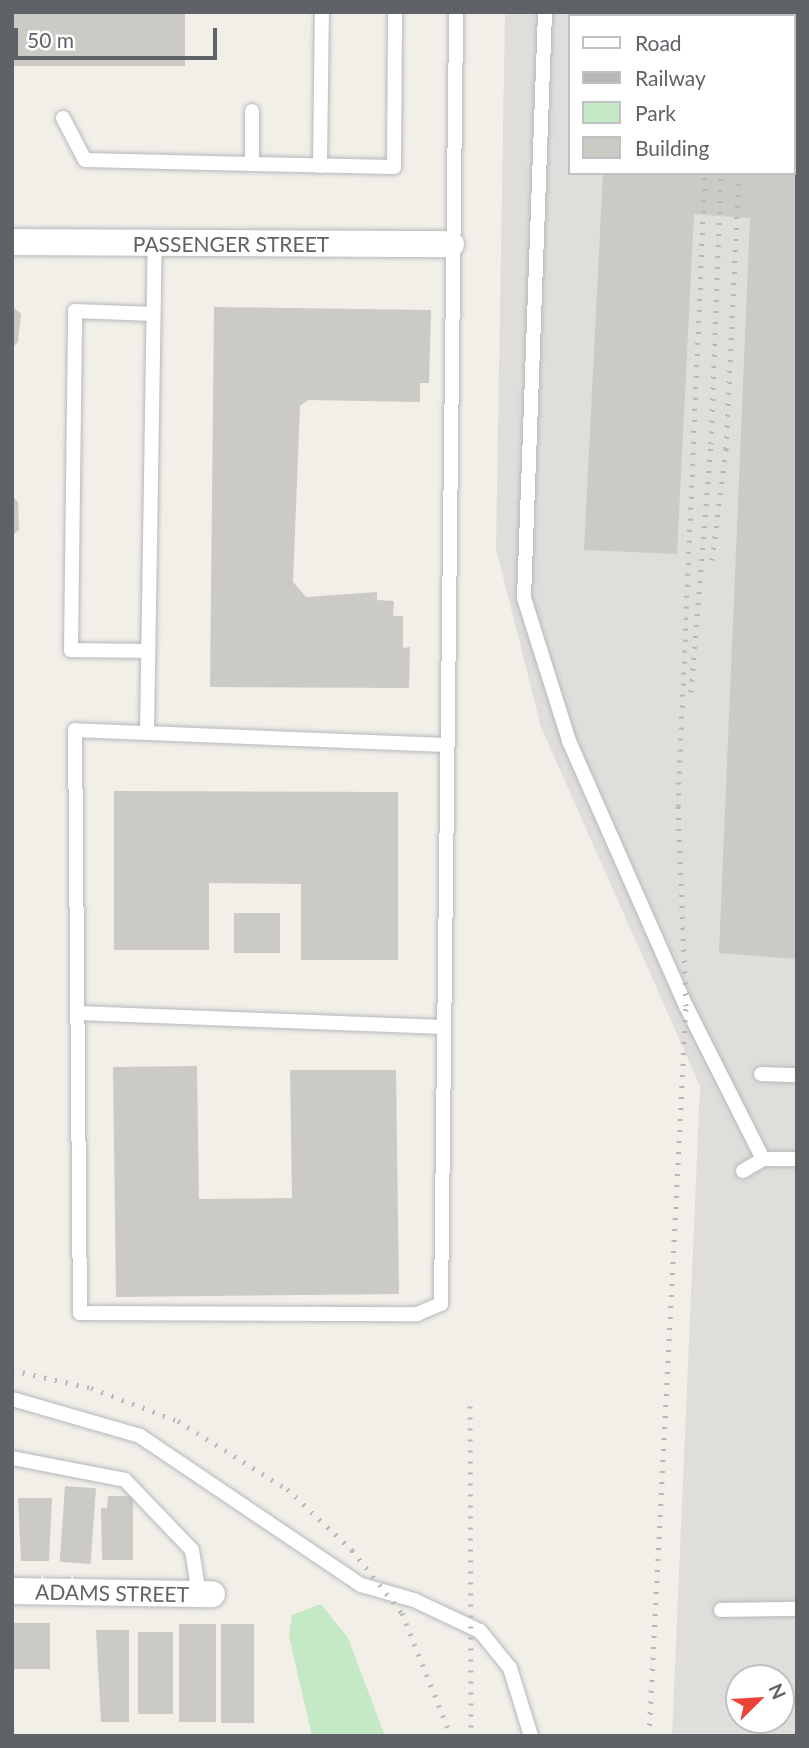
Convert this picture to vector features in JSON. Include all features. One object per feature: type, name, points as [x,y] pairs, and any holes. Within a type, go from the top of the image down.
[{"type":"street","name":"PASSENGER STREET","points":[[12,242],[155,245],[451,244]]},
{"type":"street","name":"ADAMS STREET","points":[[12,1591],[206,1594]]},
{"type":"lane","points":[[320,166],[322,12]]},
{"type":"lane","points":[[64,118],[85,160],[394,167],[395,12]]},
{"type":"lane","points":[[445,744],[75,730],[80,1312],[417,1314],[441,1304],[445,744],[456,12]]},
{"type":"lane","points":[[545,12],[524,598],[569,741],[686,1006],[762,1158]]},
{"type":"lane","points":[[252,111],[252,164]]},
{"type":"lane","points":[[147,733],[155,245]]},
{"type":"lane","points":[[148,650],[71,649],[75,311],[153,314]]},
{"type":"lane","points":[[78,1013],[443,1027]]},
{"type":"lane","points":[[761,1074],[797,1075]]},
{"type":"lane","points":[[743,1171],[762,1158],[797,1159]]},
{"type":"lane","points":[[12,1399],[139,1436],[361,1585],[414,1601],[480,1631],[510,1668],[531,1736]]},
{"type":"lane","points":[[12,1458],[125,1480],[192,1550],[206,1594]]},
{"type":"lane","points":[[721,1610],[797,1609]]},
{"type":"shaded area","points":[[505,12],[797,12],[797,1736],[672,1736],[700,1086],[541,727],[496,549]]},
{"type":"green space","points":[[321,1604],[348,1638],[385,1736],[312,1736],[289,1636],[292,1615]]},
{"type":"building","points":[[12,12],[185,12],[185,66],[12,66]]},
{"type":"building","points":[[611,12],[797,12],[797,959],[719,953],[750,218],[694,214],[677,554],[584,550],[603,175],[795,175],[795,14]]},
{"type":"building","points":[[12,306],[21,314],[18,342],[12,348]]},
{"type":"building","points":[[214,307],[431,310],[429,383],[420,383],[420,402],[308,400],[300,406],[293,582],[306,597],[377,592],[377,600],[394,601],[393,616],[403,616],[403,648],[410,647],[409,688],[210,687]]},
{"type":"building","points":[[12,496],[18,502],[19,530],[12,536]]},
{"type":"building","points":[[114,791],[398,792],[398,960],[301,960],[301,884],[209,883],[209,950],[114,950]]},
{"type":"building","points":[[234,913],[280,913],[280,953],[234,953]]},
{"type":"building","points":[[197,1066],[199,1199],[292,1198],[290,1070],[396,1070],[399,1294],[116,1297],[113,1067]]},
{"type":"building","points":[[65,1486],[96,1488],[91,1564],[60,1562]]},
{"type":"building","points":[[108,1496],[133,1496],[133,1560],[102,1560],[101,1508],[107,1508]]},
{"type":"building","points":[[18,1498],[52,1498],[49,1561],[21,1561]]},
{"type":"building","points":[[12,1623],[50,1623],[50,1669],[12,1669]]},
{"type":"building","points":[[179,1624],[216,1624],[216,1722],[179,1722]]},
{"type":"building","points":[[221,1624],[254,1624],[254,1723],[221,1723]]},
{"type":"building","points":[[96,1630],[129,1630],[129,1722],[101,1722]]},
{"type":"building","points":[[138,1632],[173,1632],[173,1714],[138,1714]]},
{"type":"railway","points":[[649,1736],[686,1006],[678,806],[705,175]]},
{"type":"railway","points":[[691,692],[711,444],[721,175]]},
{"type":"railway","points":[[712,560],[726,449],[739,175]]},
{"type":"railway","points":[[12,1370],[91,1388],[178,1421],[287,1489],[352,1550],[402,1613],[451,1736]]},
{"type":"railway","points":[[470,1406],[471,1736]]}]
